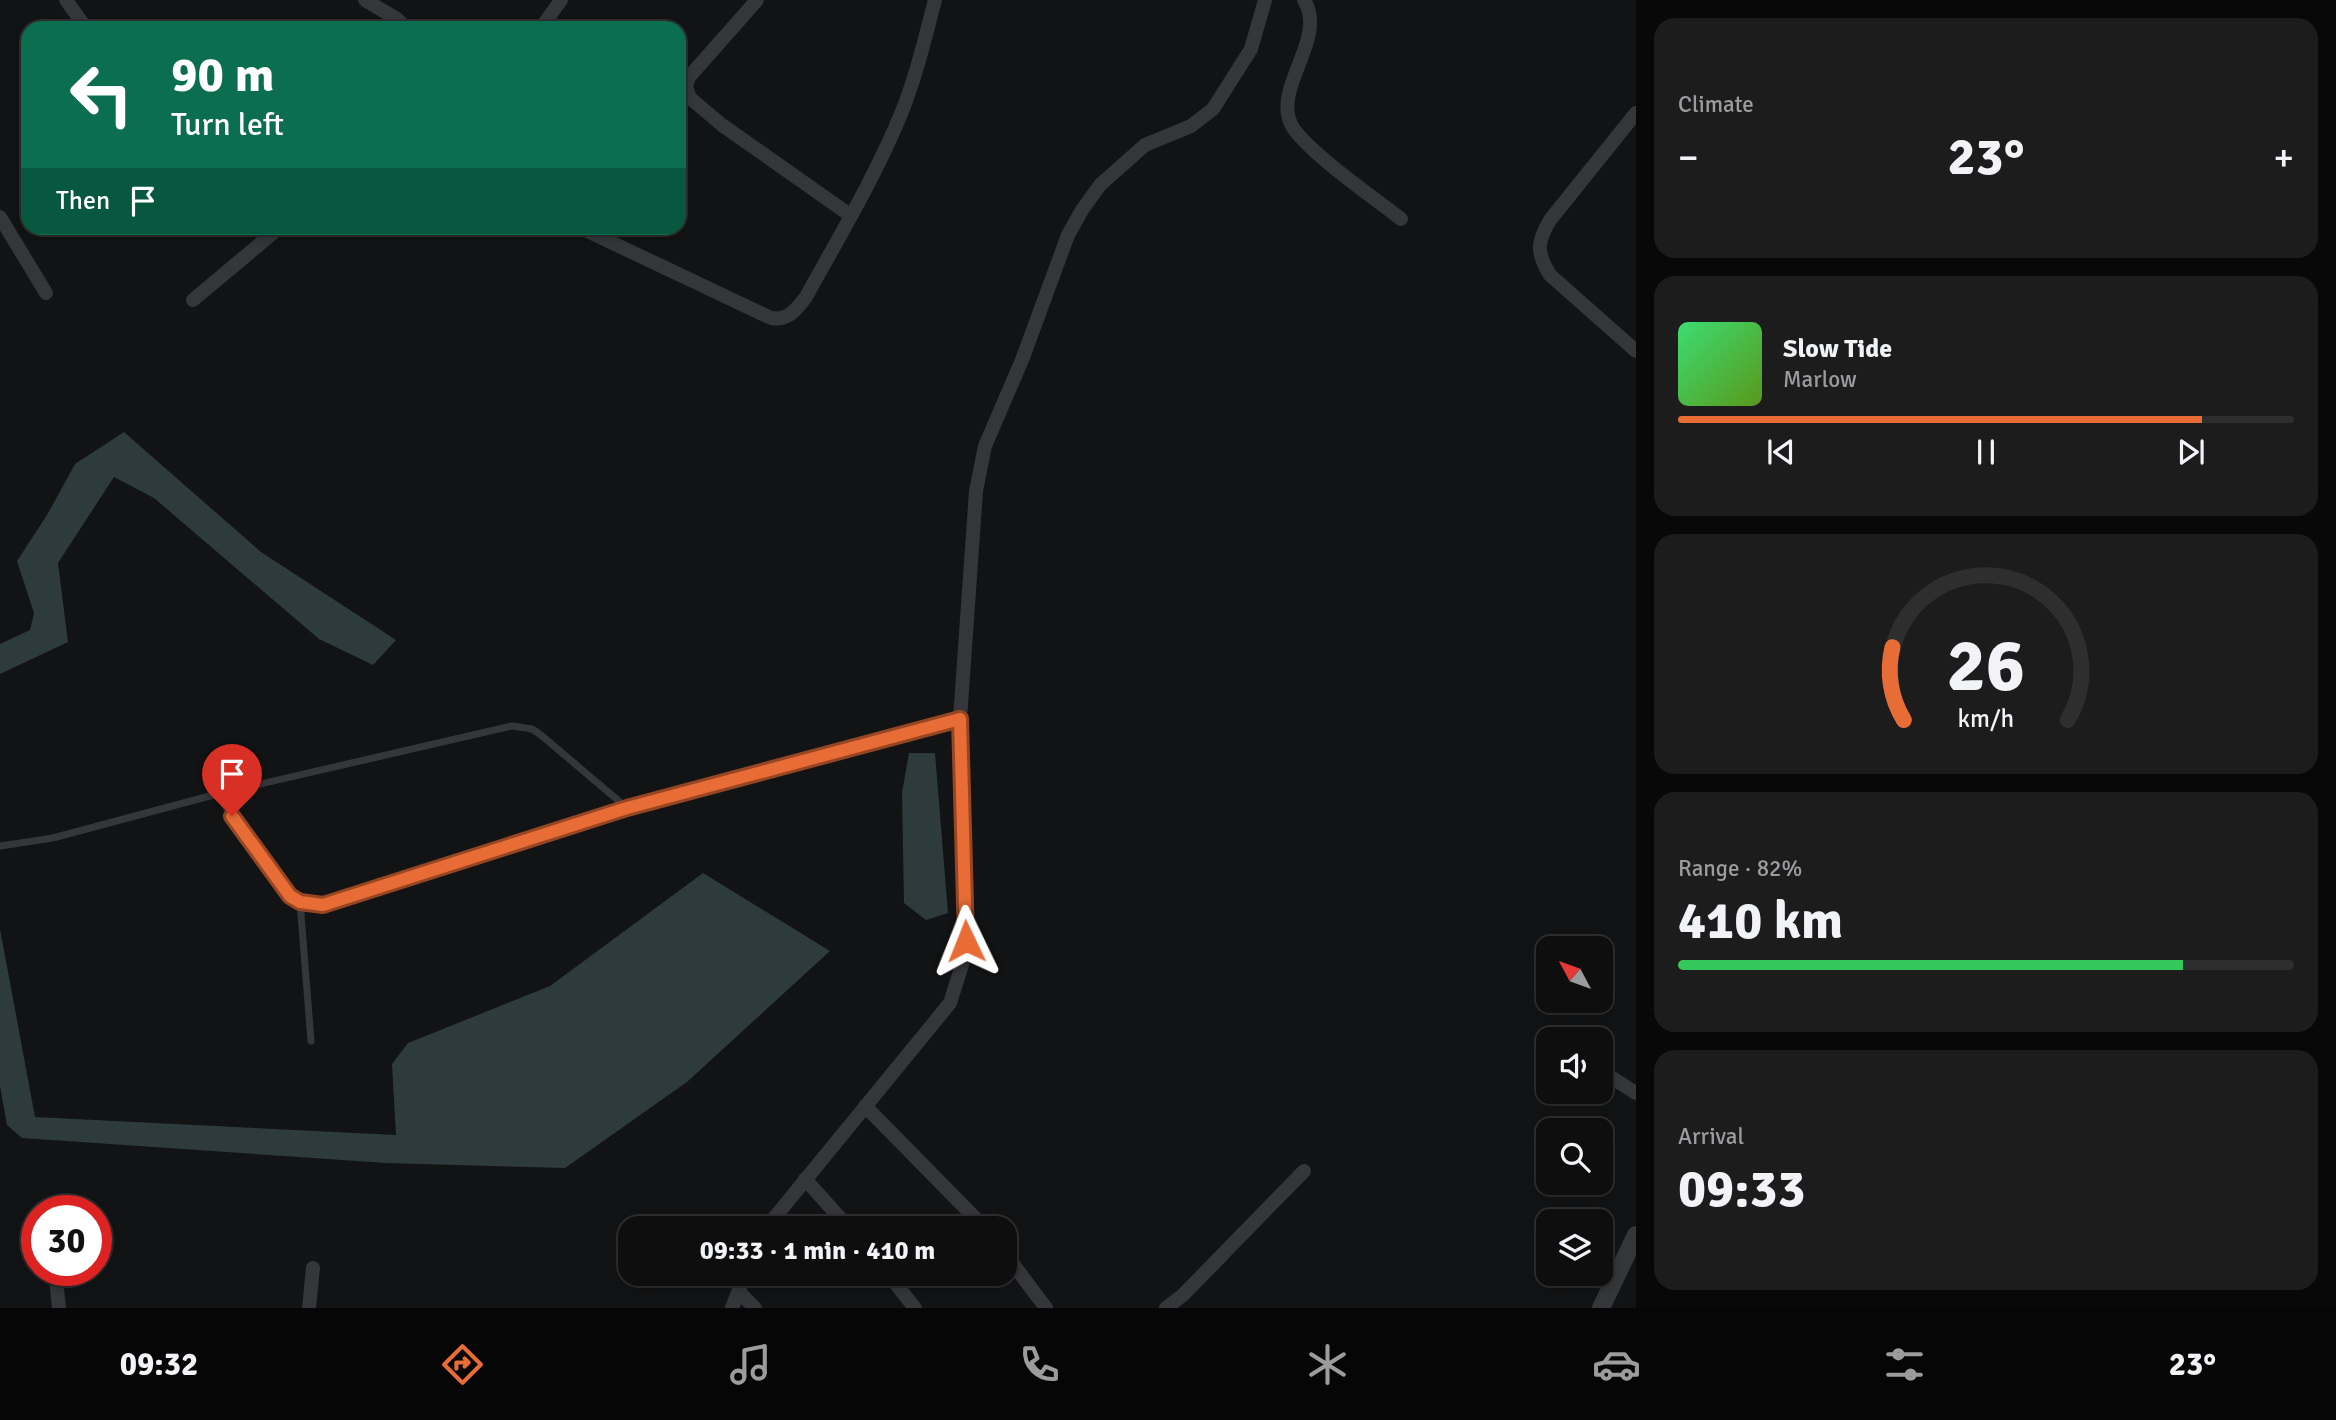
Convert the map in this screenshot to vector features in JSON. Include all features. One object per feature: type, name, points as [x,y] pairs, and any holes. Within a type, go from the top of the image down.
[{"type":"street","points":[[66,0],[81,21]]},
{"type":"street","points":[[365,0],[399,21]]},
{"type":"street","points":[[546,21],[561,0]]},
{"type":"street","points":[[757,0],[689,77],[686,87],[690,98],[722,125],[850,215]]},
{"type":"street","points":[[595,235],[771,318],[780,320],[789,316],[806,296],[881,159],[902,112],[935,0]]},
{"type":"street","points":[[776,1216],[950,1003],[962,965],[966,941],[960,719],[976,491],[985,446],[1022,360],[1068,235],[1100,185],[1121,164],[1145,145],[1191,125],[1213,109],[1251,49],[1265,0]]},
{"type":"street","points":[[1304,0],[1312,22],[1287,104],[1292,127],[1335,168],[1401,219]]},
{"type":"street","points":[[1636,113],[1550,220],[1539,239],[1542,262],[1550,275],[1636,351]]},
{"type":"street","points":[[0,217],[46,293]]},
{"type":"street","points":[[193,300],[271,235]]},
{"type":"street","points":[[1613,1079],[1636,1093]]},
{"type":"street","points":[[865,1106],[973,1216]]},
{"type":"street","points":[[1166,1308],[1183,1295],[1304,1171]]},
{"type":"street","points":[[805,1179],[838,1216]]},
{"type":"street","points":[[1601,1308],[1636,1235]]},
{"type":"street","points":[[309,1308],[313,1268]]},
{"type":"street","points":[[1017,1269],[1046,1308]]},
{"type":"street","points":[[57,1286],[59,1308]]},
{"type":"street","points":[[732,1308],[741,1286]]},
{"type":"street","points":[[898,1286],[915,1308]]},
{"type":"street","points":[[739,1292],[755,1308]]},
{"type":"lane","points":[[218,794],[277,882],[300,902],[323,905],[627,808],[960,719]]},
{"type":"lane","points":[[0,846],[53,838],[218,794],[512,726],[524,726],[541,735],[627,808]]},
{"type":"lane","points":[[300,902],[311,1041]]},
{"type":"shaded area","points":[[124,432],[261,552],[396,640],[373,665],[319,639],[154,498],[114,477],[58,563],[68,642],[0,674],[0,644],[30,630],[34,613],[17,561],[47,515],[75,464]]},
{"type":"shaded area","points":[[909,753],[935,753],[948,913],[926,920],[904,903],[902,793]]},
{"type":"shaded area","points":[[703,873],[830,951],[687,1082],[565,1168],[386,1163],[22,1138],[7,1125],[0,1086],[0,929],[35,1117],[396,1135],[392,1064],[408,1043],[550,986]]},
{"type":"route","points":[[232,816],[277,882],[290,896],[300,902],[323,905],[627,808],[960,719],[966,941]]}]
